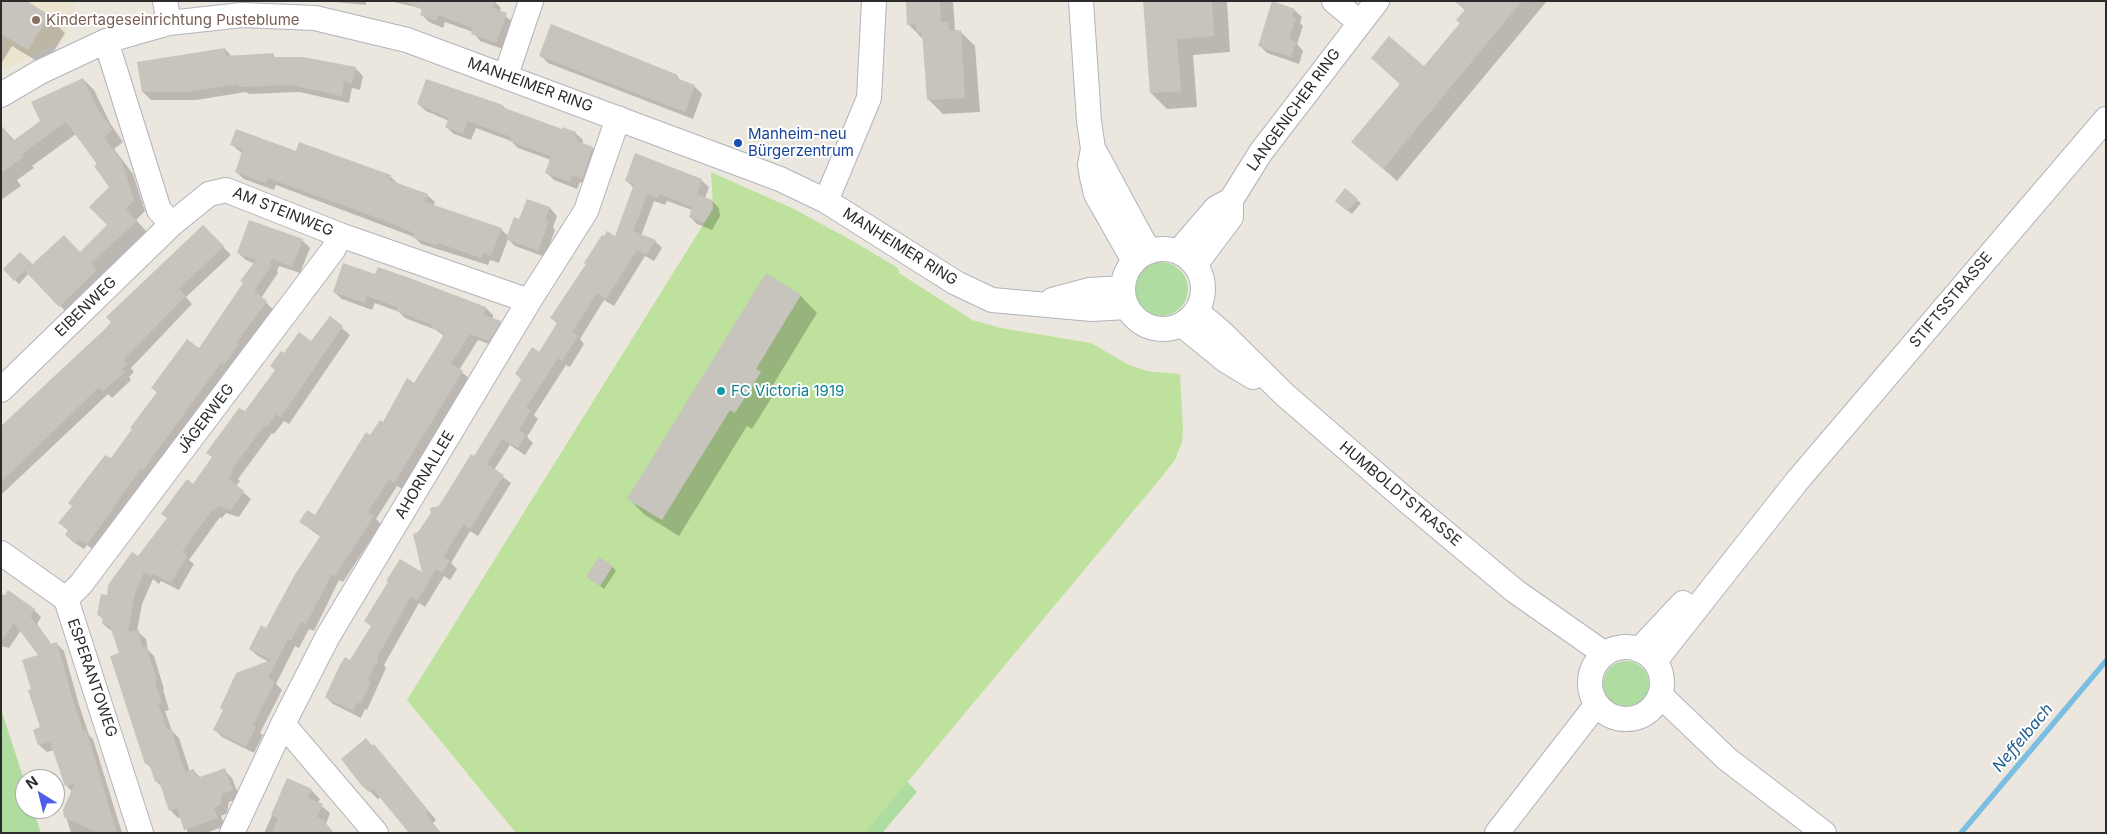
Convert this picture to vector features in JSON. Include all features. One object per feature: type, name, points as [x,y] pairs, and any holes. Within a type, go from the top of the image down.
[{"type":"street","points":[[506,76],[532,1]]},
{"type":"street","points":[[826,201],[869,98],[874,1]]},
{"type":"street","points":[[1081,1],[1093,149],[1090,164],[1096,194],[1141,256]]},
{"type":"street","points":[[1334,1],[1359,22]]},
{"type":"street","name":"LANGENICHER RING","points":[[1186,259],[1231,217],[1231,200],[1261,152],[1377,1]]},
{"type":"street","name":"MANHEIMER RING","points":[[1,95],[40,72],[167,12],[314,18],[407,40],[780,179],[826,201],[956,283],[992,300],[1036,304],[1090,290],[1125,298]]},
{"type":"street","points":[[106,41],[159,210],[172,224]]},
{"type":"street","name":"AHORNALLEE","points":[[232,833],[328,636],[529,301],[586,211],[618,118]]},
{"type":"street","name":"STIFTSSTRASSE","points":[[1647,655],[2106,119]]},
{"type":"street","name":"AM STEINWEG","points":[[172,224],[209,194],[226,190],[340,235],[529,301]]},
{"type":"street","name":"EIBENWEG","points":[[1,390],[172,224]]},
{"type":"street","name":"JÄGERWEG","points":[[66,599],[81,584],[111,545],[333,250],[340,235]]},
{"type":"street","points":[[1168,249],[1186,259],[1201,276],[1203,288],[1189,318],[1170,329],[1157,329],[1145,325],[1134,318],[1125,298],[1126,274],[1141,256],[1168,249]]},
{"type":"street","name":"HUMBOLDTSTRASSE","points":[[1189,318],[1224,360],[1285,395],[1598,662]]},
{"type":"street","name":"ESPERANTOWEG","points":[[1,554],[66,599],[115,745],[141,833]]},
{"type":"street","points":[[1622,647],[1647,655],[1662,678],[1654,704],[1629,718],[1603,709],[1591,688],[1598,662],[1622,647]]},
{"type":"street","points":[[1654,704],[1824,833]]},
{"type":"street","points":[[1498,833],[1603,709]]},
{"type":"street","points":[[284,724],[376,833]]},
{"type":"shaded area","name":"Kindertageseinrichtung Pusteblume","points":[[1,1],[76,1],[65,40],[1,71]]},
{"type":"green space","points":[[711,172],[794,209],[858,244],[898,268],[899,273],[972,320],[1001,328],[1091,343],[1127,364],[1147,371],[1180,374],[1182,442],[1175,460],[1159,480],[865,833],[516,833],[407,700],[713,209]]},
{"type":"green space","points":[[1156,262],[1166,262],[1176,266],[1184,274],[1188,289],[1184,304],[1176,312],[1166,316],[1156,316],[1146,312],[1138,304],[1134,294],[1134,284],[1138,274],[1146,266]]},
{"type":"green space","points":[[1626,661],[1639,665],[1645,671],[1649,684],[1645,697],[1639,703],[1626,707],[1613,703],[1607,697],[1603,684],[1607,671],[1613,665]]},
{"type":"green space","points":[[1,709],[20,769],[15,769],[15,819],[36,819],[41,833],[1,833]]},
{"type":"green space","points":[[902,776],[917,792],[882,833],[833,833]]},
{"type":"building","points":[[1,1],[27,1],[49,15],[28,50],[1,34]]},
{"type":"building","points":[[405,1],[494,1],[492,8],[507,13],[496,43],[471,34],[473,28],[438,15],[436,21],[420,15],[422,10]]},
{"type":"building","points":[[906,1],[940,1],[941,22],[949,22],[949,31],[961,30],[965,98],[927,100],[922,32],[917,33],[916,24],[907,25]]},
{"type":"building","points":[[1143,1],[1212,1],[1214,36],[1177,39],[1181,91],[1150,93]]},
{"type":"building","points":[[1272,1],[1295,9],[1292,16],[1296,18],[1289,39],[1296,42],[1291,57],[1258,46]]},
{"type":"building","points":[[1454,1],[1522,1],[1383,169],[1351,142],[1400,84],[1371,58],[1389,36],[1424,66],[1460,23],[1456,20],[1465,10]]},
{"type":"building","points":[[551,24],[678,75],[676,78],[695,85],[685,112],[539,56]]},
{"type":"building","points":[[225,48],[226,56],[274,53],[274,57],[303,57],[356,67],[352,83],[344,81],[342,96],[290,85],[239,87],[239,84],[188,92],[142,92],[137,62]]},
{"type":"building","points":[[83,78],[99,111],[113,130],[104,137],[122,162],[134,200],[126,209],[137,221],[91,263],[97,270],[59,307],[25,271],[64,235],[80,252],[107,225],[89,207],[109,187],[94,166],[97,164],[66,122],[22,154],[24,157],[1,173],[1,125],[13,141],[40,121],[31,102]]},
{"type":"building","points":[[426,79],[503,105],[502,107],[562,129],[562,127],[576,132],[575,137],[578,138],[577,141],[593,147],[582,179],[572,175],[570,182],[545,173],[551,156],[509,141],[511,137],[468,121],[463,134],[445,127],[449,118],[417,104]]},
{"type":"building","points":[[236,129],[296,151],[299,142],[391,175],[389,180],[428,194],[425,202],[502,228],[491,256],[483,253],[481,258],[438,243],[437,246],[412,237],[414,233],[375,217],[268,178],[266,183],[235,172],[243,149],[230,145]]},
{"type":"building","points":[[635,153],[702,179],[697,194],[712,200],[713,208],[704,223],[689,217],[692,207],[659,194],[658,198],[647,194],[633,231],[656,240],[646,255],[637,250],[606,299],[597,293],[572,332],[578,336],[562,361],[558,358],[526,408],[531,410],[519,430],[526,435],[518,448],[502,439],[487,464],[504,475],[470,529],[463,525],[443,557],[450,561],[442,573],[436,569],[418,600],[411,596],[377,658],[379,659],[368,680],[371,682],[360,704],[357,702],[353,711],[325,697],[345,657],[350,660],[371,626],[364,621],[400,559],[422,572],[413,534],[418,532],[431,513],[430,508],[439,506],[471,454],[474,456],[522,378],[515,374],[532,347],[539,352],[557,323],[550,318],[586,264],[584,263],[602,235],[604,236],[607,231],[615,236],[634,184],[625,181]]},
{"type":"building","points":[[1345,188],[1358,199],[1347,211],[1335,201]]},
{"type":"building","points":[[527,199],[550,207],[545,220],[549,221],[538,251],[506,239],[514,217],[519,219]]},
{"type":"building","points":[[249,220],[303,239],[292,267],[272,259],[270,263],[272,265],[254,291],[267,301],[237,342],[239,344],[224,365],[221,363],[143,470],[141,468],[87,545],[79,539],[76,543],[65,535],[68,530],[58,523],[72,506],[68,503],[105,455],[111,458],[132,429],[130,428],[157,392],[151,388],[187,339],[199,348],[243,283],[240,281],[256,260],[237,253]]},
{"type":"building","points":[[203,225],[224,246],[179,289],[186,296],[124,359],[127,364],[122,369],[125,372],[103,391],[99,387],[1,482],[1,426],[106,328],[111,322],[106,317]]},
{"type":"building","points":[[20,252],[32,263],[14,281],[3,269]]},
{"type":"building","points":[[343,263],[375,274],[378,267],[415,280],[486,307],[484,315],[501,321],[489,341],[470,334],[451,363],[463,371],[394,483],[389,479],[368,512],[374,516],[335,576],[332,574],[306,624],[301,622],[291,641],[288,639],[268,678],[275,682],[253,725],[256,727],[246,747],[213,730],[223,710],[220,708],[236,673],[271,660],[249,649],[261,625],[266,628],[294,576],[321,535],[299,522],[307,510],[315,515],[366,432],[370,435],[380,420],[383,422],[407,378],[414,383],[445,333],[432,328],[433,325],[396,311],[397,307],[367,296],[365,303],[333,292]]},
{"type":"building","name":"FC Victoria 1919","points":[[766,273],[801,295],[756,369],[761,372],[735,413],[730,410],[662,520],[627,499]]},
{"type":"building","points":[[330,316],[343,326],[281,417],[276,414],[266,428],[264,426],[231,471],[233,472],[228,478],[244,491],[231,510],[218,506],[214,512],[212,510],[182,552],[187,556],[171,583],[153,574],[151,577],[144,572],[134,596],[128,632],[139,630],[142,648],[146,646],[162,702],[158,703],[167,730],[171,729],[185,772],[194,769],[197,778],[225,768],[233,790],[222,794],[220,805],[214,808],[218,818],[184,830],[177,808],[169,811],[159,781],[155,782],[149,763],[145,764],[110,656],[119,653],[110,626],[102,624],[103,617],[97,615],[101,594],[107,595],[108,585],[132,552],[138,556],[167,518],[161,514],[187,479],[193,484],[212,457],[206,453],[239,408],[245,411],[275,370],[270,366],[281,351],[284,353],[299,332],[311,341]]},
{"type":"building","points":[[599,557],[613,566],[600,586],[586,577]]},
{"type":"building","points":[[8,590],[35,609],[30,616],[51,644],[57,642],[72,697],[83,731],[86,730],[117,833],[98,833],[65,817],[65,806],[75,783],[65,786],[65,769],[59,769],[50,742],[38,745],[33,730],[40,727],[28,690],[31,689],[22,660],[38,655],[14,623],[1,642],[1,600]]},
{"type":"building","points":[[366,738],[372,746],[374,744],[429,812],[426,814],[441,833],[409,833],[373,789],[369,792],[362,786],[341,759]]},
{"type":"building","points":[[287,778],[312,789],[308,798],[323,804],[317,817],[323,820],[334,833],[272,833],[278,818],[271,815]]},
{"type":"waterway","name":"Neffelbach","points":[[1961,833],[2106,661]]},
{"type":"place","name":"Kindertageseinrichtung Pusteblume","points":[[36,20]]},
{"type":"place","name":"Manheim-neu Bürgerzentrum","points":[[738,143]]},
{"type":"place","name":"FC Victoria 1919","points":[[721,391]]}]
